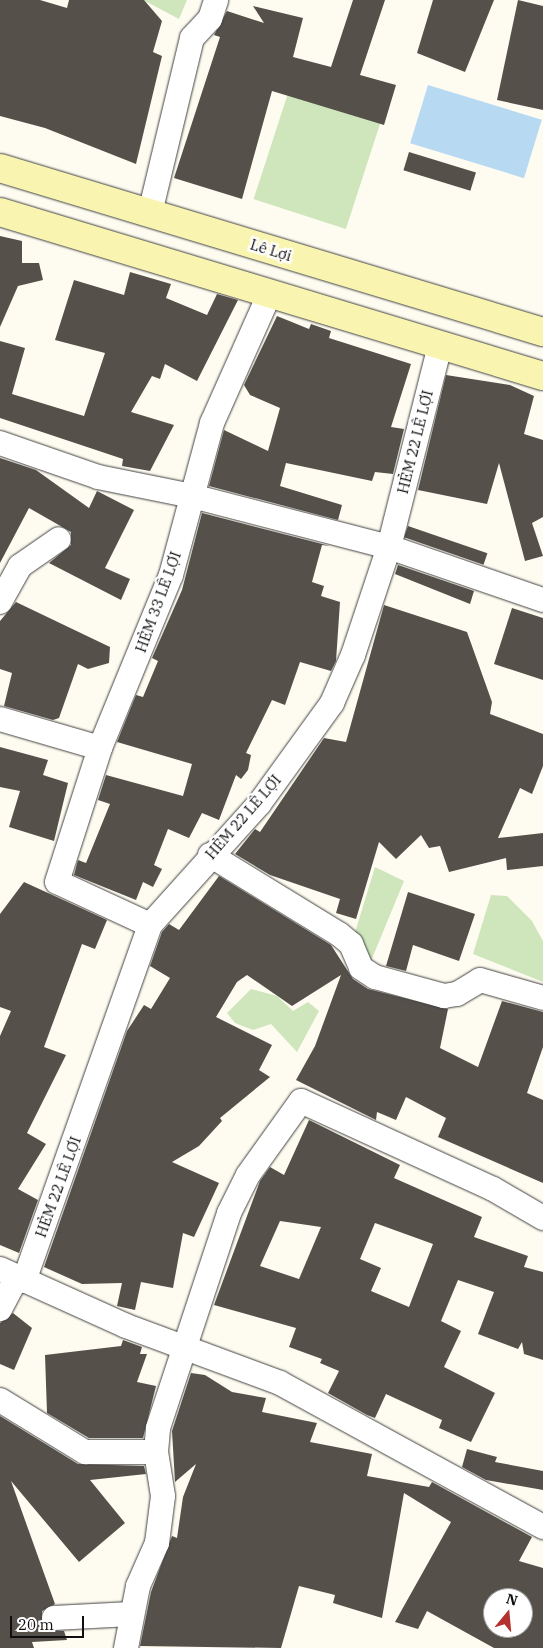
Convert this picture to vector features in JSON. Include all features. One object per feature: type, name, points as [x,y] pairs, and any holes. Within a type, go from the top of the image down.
[{"type":"main road","name":"Lê Lợi","points":[[0,168],[543,332]]},
{"type":"main road","points":[[0,212],[268,295],[543,376]]},
{"type":"main road","points":[[342,316],[354,275]]},
{"type":"street","points":[[150,213],[192,38],[210,19],[216,0]]},
{"type":"street","name":"HẺM 33 LÊ LỢI","points":[[150,925],[57,882],[100,748],[171,575],[212,422],[268,295]]},
{"type":"street","name":"HẺM 22 LÊ LỢI","points":[[0,1309],[150,925],[210,855],[258,804],[332,703],[353,654],[388,547],[440,345]]},
{"type":"street","points":[[0,443],[98,477],[192,496],[388,547],[543,600]]},
{"type":"street","points":[[2,589],[20,566],[60,539]]},
{"type":"street","points":[[0,719],[100,748]]},
{"type":"street","points":[[210,855],[339,934],[350,944],[361,968],[381,980],[444,996],[457,994],[480,980],[543,998]]},
{"type":"street","points":[[126,1648],[131,1614],[157,1543],[163,1496],[156,1452],[158,1428],[188,1348],[228,1213],[248,1175],[301,1101],[493,1189],[543,1218]]},
{"type":"street","points":[[14,1276],[188,1348],[280,1383],[543,1527]]},
{"type":"street","points":[[0,1400],[85,1452],[156,1452]]},
{"type":"street","points":[[54,1618],[131,1614]]},
{"type":"green space","points":[[143,0],[187,0],[179,19]]},
{"type":"green space","points":[[291,84],[383,114],[346,229],[254,199]]},
{"type":"green space","points":[[375,867],[404,881],[371,961],[353,939]]},
{"type":"green space","points":[[491,895],[507,896],[532,921],[543,941],[543,982],[473,954]]},
{"type":"green space","points":[[251,989],[277,996],[293,1011],[308,1002],[319,1011],[297,1052],[271,1024],[253,1030],[235,1023],[227,1013]]},
{"type":"water","points":[[428,85],[542,120],[524,178],[410,143]]},
{"type":"building","points":[[0,0],[40,0],[67,8],[69,0],[144,0],[162,21],[153,52],[162,56],[136,164],[45,128],[0,116]]},
{"type":"building","points":[[353,0],[385,0],[360,75],[396,85],[384,125],[272,91],[242,199],[174,178],[220,37],[214,35],[227,11],[264,23],[253,6],[303,18],[293,57],[331,67]]},
{"type":"building","points":[[433,0],[494,0],[465,72],[417,53]]},
{"type":"building","points":[[518,0],[543,6],[543,110],[497,100]]},
{"type":"building","points":[[409,152],[476,172],[470,191],[403,170]]},
{"type":"building","points":[[0,236],[22,241],[22,263],[39,263],[43,280],[18,286],[0,327]]},
{"type":"building","points":[[130,272],[171,284],[166,298],[207,315],[217,294],[238,300],[197,381],[165,364],[160,379],[152,376],[131,412],[174,425],[150,471],[122,466],[123,459],[0,418],[0,341],[25,348],[12,394],[84,416],[105,353],[55,340],[74,280],[124,295]]},
{"type":"building","points":[[277,316],[309,329],[311,324],[331,331],[329,338],[411,364],[391,427],[404,429],[393,474],[375,472],[372,481],[286,463],[280,486],[342,505],[338,520],[209,486],[224,430],[268,451],[280,408],[250,395],[244,385]]},
{"type":"building","points":[[446,375],[510,385],[534,396],[524,434],[543,440],[543,517],[532,523],[543,556],[525,561],[499,463],[487,504],[418,490]]},
{"type":"building","points":[[0,458],[36,470],[89,508],[97,491],[134,510],[105,568],[130,579],[121,600],[49,563],[71,545],[71,532],[29,508],[0,563]]},
{"type":"building","points":[[202,513],[330,546],[322,545],[312,582],[324,586],[321,596],[340,602],[336,661],[331,671],[300,662],[285,705],[272,700],[246,753],[251,755],[248,770],[241,779],[236,775],[219,820],[202,813],[189,838],[168,829],[154,865],[162,869],[153,887],[143,882],[136,900],[74,875],[78,860],[86,863],[110,804],[98,800],[106,775],[183,796],[192,764],[117,742],[136,695],[143,697],[158,661],[152,658],[182,590]]},
{"type":"building","points":[[408,526],[487,553],[484,565],[404,537]]},
{"type":"building","points":[[398,565],[474,591],[470,604],[395,574]]},
{"type":"building","points":[[16,602],[110,647],[109,663],[88,669],[78,664],[59,718],[53,720],[4,706],[12,673],[0,669],[0,621]]},
{"type":"building","points":[[384,605],[467,632],[492,702],[490,714],[543,734],[543,766],[532,794],[520,788],[498,838],[543,833],[543,866],[507,870],[506,858],[449,872],[440,846],[429,848],[421,835],[396,859],[379,842],[356,919],[336,913],[340,899],[270,875],[235,854],[255,829],[260,832],[324,738],[346,742]]},
{"type":"building","points":[[512,608],[543,618],[543,680],[494,664]]},
{"type":"building","points":[[0,747],[48,760],[43,775],[68,783],[54,841],[9,827],[20,791],[0,787]]},
{"type":"building","points":[[219,876],[331,945],[353,979],[368,989],[448,1009],[440,1048],[478,1067],[502,1001],[543,1012],[543,1047],[527,1093],[543,1100],[543,1183],[438,1137],[446,1118],[406,1097],[396,1120],[377,1112],[376,1120],[296,1080],[315,1046],[341,975],[292,1006],[247,975],[237,982],[216,1017],[272,1045],[259,1070],[270,1077],[220,1118],[222,1121],[199,1146],[172,1162],[219,1183],[194,1237],[183,1233],[173,1288],[141,1282],[135,1310],[117,1306],[122,1283],[82,1284],[44,1267],[127,1031],[144,1005],[151,1009],[170,978],[150,966],[162,932],[169,924],[179,930]]},
{"type":"building","points":[[24,882],[107,920],[95,949],[82,944],[44,1047],[66,1055],[27,1133],[46,1144],[18,1189],[38,1200],[19,1253],[0,1245],[0,1036],[11,1011],[0,1007],[0,914]]},
{"type":"building","points":[[408,892],[475,914],[459,961],[413,945],[406,971],[386,966]]},
{"type":"building","points":[[309,1120],[400,1165],[394,1178],[482,1217],[474,1237],[528,1256],[524,1267],[543,1272],[543,1360],[524,1354],[522,1342],[518,1349],[478,1334],[494,1292],[458,1280],[441,1321],[461,1331],[444,1367],[495,1393],[471,1442],[439,1428],[442,1420],[386,1394],[375,1418],[367,1415],[328,1393],[339,1371],[320,1363],[322,1359],[289,1347],[296,1328],[214,1305],[260,1181],[270,1167],[284,1175]],"holes":[[[280,1221],[321,1227],[299,1279],[260,1266]],[[375,1223],[433,1244],[409,1307],[371,1291],[381,1268],[360,1259]]]},
{"type":"building","points":[[13,1313],[32,1328],[14,1370],[0,1364],[0,1323]]},
{"type":"building","points":[[123,1340],[142,1347],[140,1354],[147,1354],[137,1382],[156,1386],[143,1438],[89,1438],[47,1413],[45,1355],[121,1346]]},
{"type":"building","points":[[191,1373],[205,1375],[232,1392],[266,1398],[262,1412],[317,1423],[310,1442],[372,1454],[367,1476],[429,1487],[432,1482],[532,1537],[519,1561],[543,1568],[543,1648],[494,1648],[427,1611],[418,1629],[395,1622],[451,1522],[404,1493],[382,1618],[333,1603],[335,1595],[299,1586],[281,1648],[140,1646],[151,1592],[172,1536],[177,1538],[183,1497],[196,1464],[175,1482],[172,1431]]},
{"type":"building","points":[[0,1416],[78,1464],[144,1466],[146,1474],[90,1480],[125,1523],[79,1562],[11,1481],[55,1604],[42,1611],[42,1625],[48,1630],[64,1631],[67,1640],[32,1642],[34,1648],[0,1648]]},
{"type":"building","points":[[467,1449],[497,1457],[495,1462],[543,1471],[543,1490],[486,1480],[462,1467]]}]
